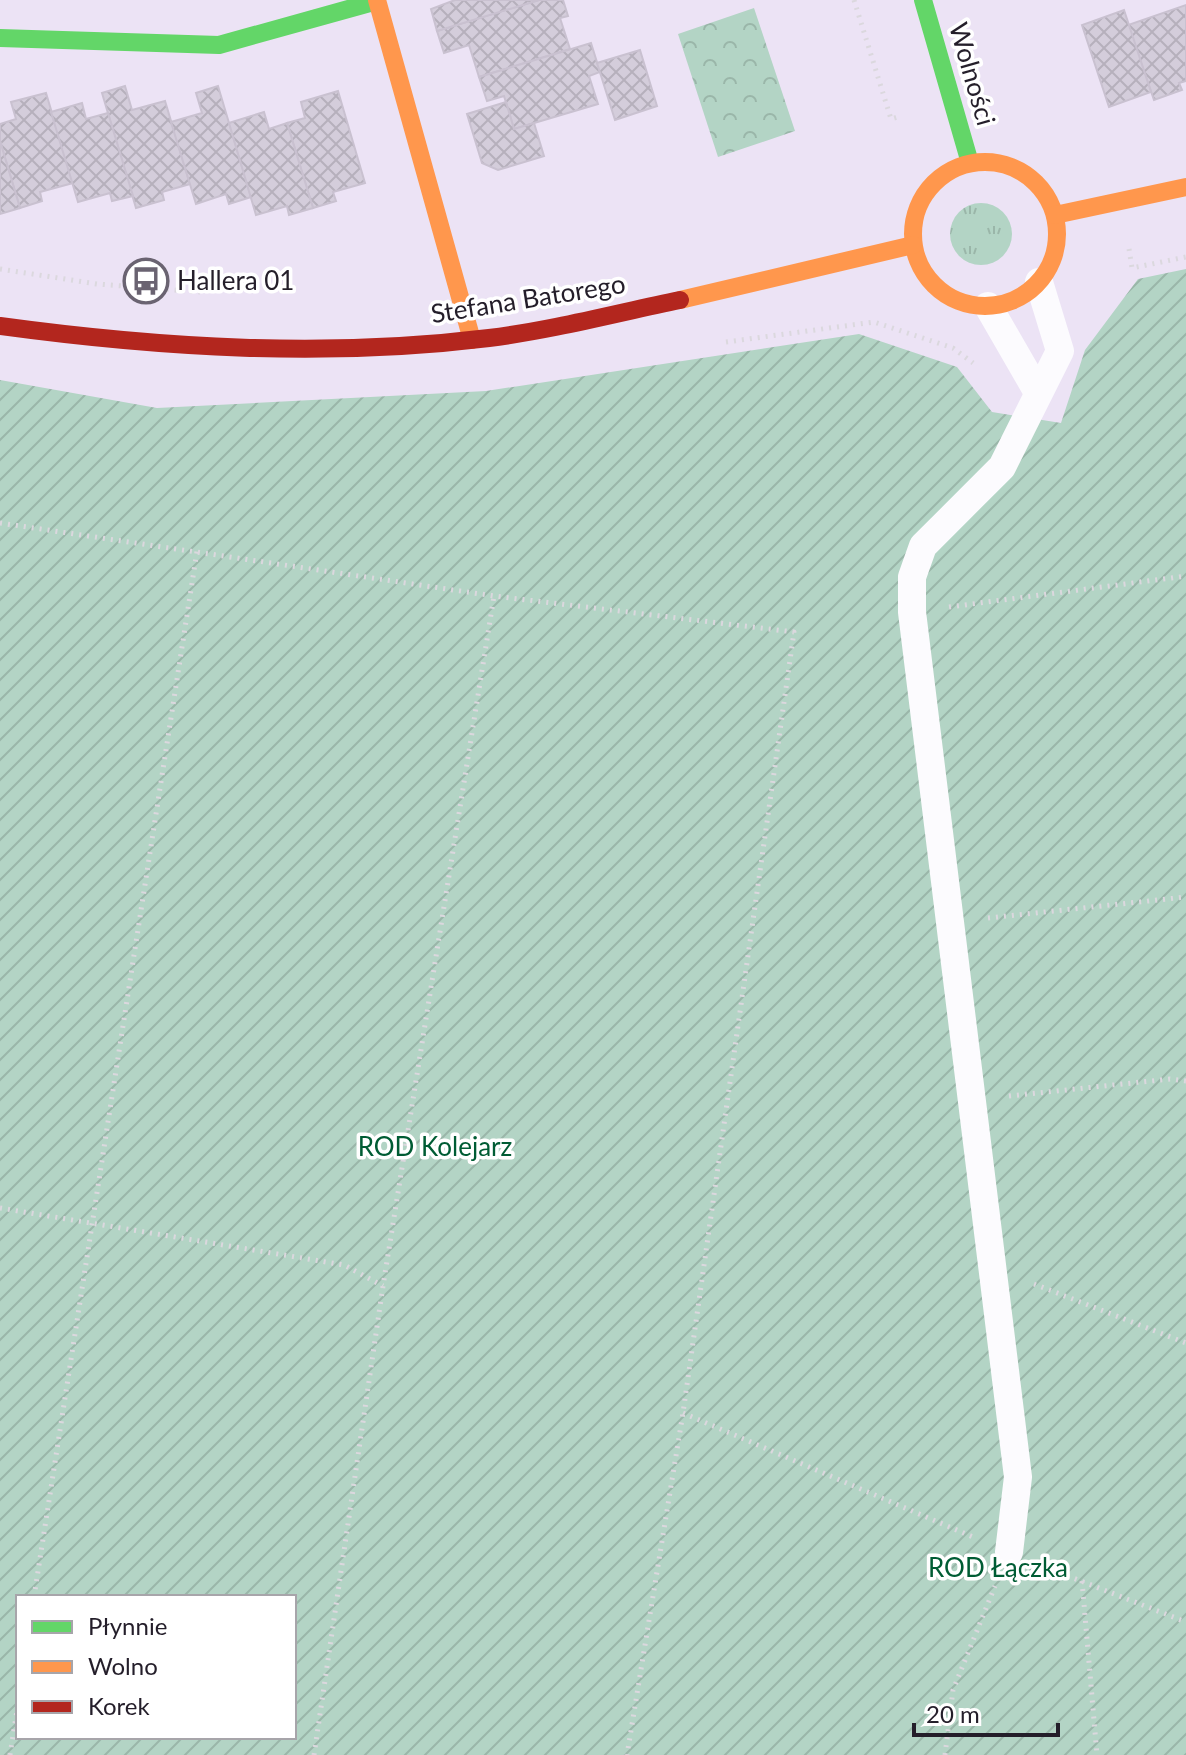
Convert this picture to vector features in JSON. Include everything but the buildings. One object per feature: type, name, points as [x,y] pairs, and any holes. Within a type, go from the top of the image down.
[{"type":"street","points":[[0,38],[219,45],[377,0],[472,340]]},
{"type":"street","name":"Wolności","points":[[923,0],[970,163]]},
{"type":"street","points":[[970,163],[997,163],[1023,172],[1043,190],[1055,215],[1054,250],[1039,282],[1016,299],[988,306],[962,303],[939,290],[921,270],[913,245],[914,217],[925,193],[945,173],[970,163]]},
{"type":"street","points":[[1055,215],[1186,187]]},
{"type":"street","name":"Stefana Batorego","points":[[0,326],[65,335],[224,347],[472,340],[831,269],[913,245]]},
{"type":"lane","points":[[1009,1552],[1018,1477],[912,612],[912,577],[923,546],[1002,467],[1037,391],[1060,351],[1039,282]]},
{"type":"lane","points":[[988,306],[1037,391]]},
{"type":"path","points":[[854,0],[891,119],[901,116]]},
{"type":"path","points":[[1129,249],[1132,268],[1186,257]]},
{"type":"path","points":[[0,269],[97,284],[200,292]]},
{"type":"path","points":[[0,523],[494,596],[794,632],[683,1413],[627,1755]]},
{"type":"path","points":[[34,1595],[90,1221],[197,551]]},
{"type":"path","points":[[912,612],[1186,576]]},
{"type":"path","points":[[314,1755],[383,1286],[494,596]]},
{"type":"path","points":[[951,922],[1186,897]]},
{"type":"path","points":[[973,1100],[1170,1079],[1186,1081]]},
{"type":"path","points":[[0,1208],[344,1265],[383,1286]]},
{"type":"path","points":[[991,1268],[1186,1343]]},
{"type":"path","points":[[683,1413],[1009,1552],[1186,1622]]},
{"type":"path","points":[[945,1755],[953,1690],[1009,1552]]},
{"type":"path","points":[[1082,1581],[1097,1755]]},
{"type":"path","points":[[10,1755],[16,1717]]},
{"type":"green space","points":[[754,8],[795,131],[718,157],[678,34]]},
{"type":"green space","points":[[981,203],[1003,212],[1012,234],[1003,256],[981,265],[959,256],[950,234],[959,212]]},
{"type":"green space","name":"ROD Kolejarz","points":[[1186,269],[1186,1755],[0,1755],[0,380],[157,408],[486,391],[859,334],[957,367],[992,412],[1061,423],[1085,350],[1138,279]]},
{"type":"traffic: fast","points":[[923,0],[970,163]]},
{"type":"traffic: fast","points":[[0,38],[219,45],[377,1]]},
{"type":"traffic: slow","points":[[377,0],[472,340]]},
{"type":"traffic: slow","points":[[985,162],[1012,168],[1036,183],[1051,207],[1057,234],[1051,261],[1036,285],[1012,300],[985,306],[958,300],[934,285],[919,261],[913,234],[919,207],[934,183],[958,168],[985,162]]},
{"type":"traffic: slow","points":[[1055,215],[1186,187]]},
{"type":"traffic: slow","points":[[680,300],[913,245]]},
{"type":"traffic: jam","points":[[0,326],[183,345],[367,348],[513,335],[680,300]]},
{"type":"place","name":"Hallera 01","points":[[146,281]]},
{"type":"park label","name":"ROD Łączka","points":[[998,1568]]}]
